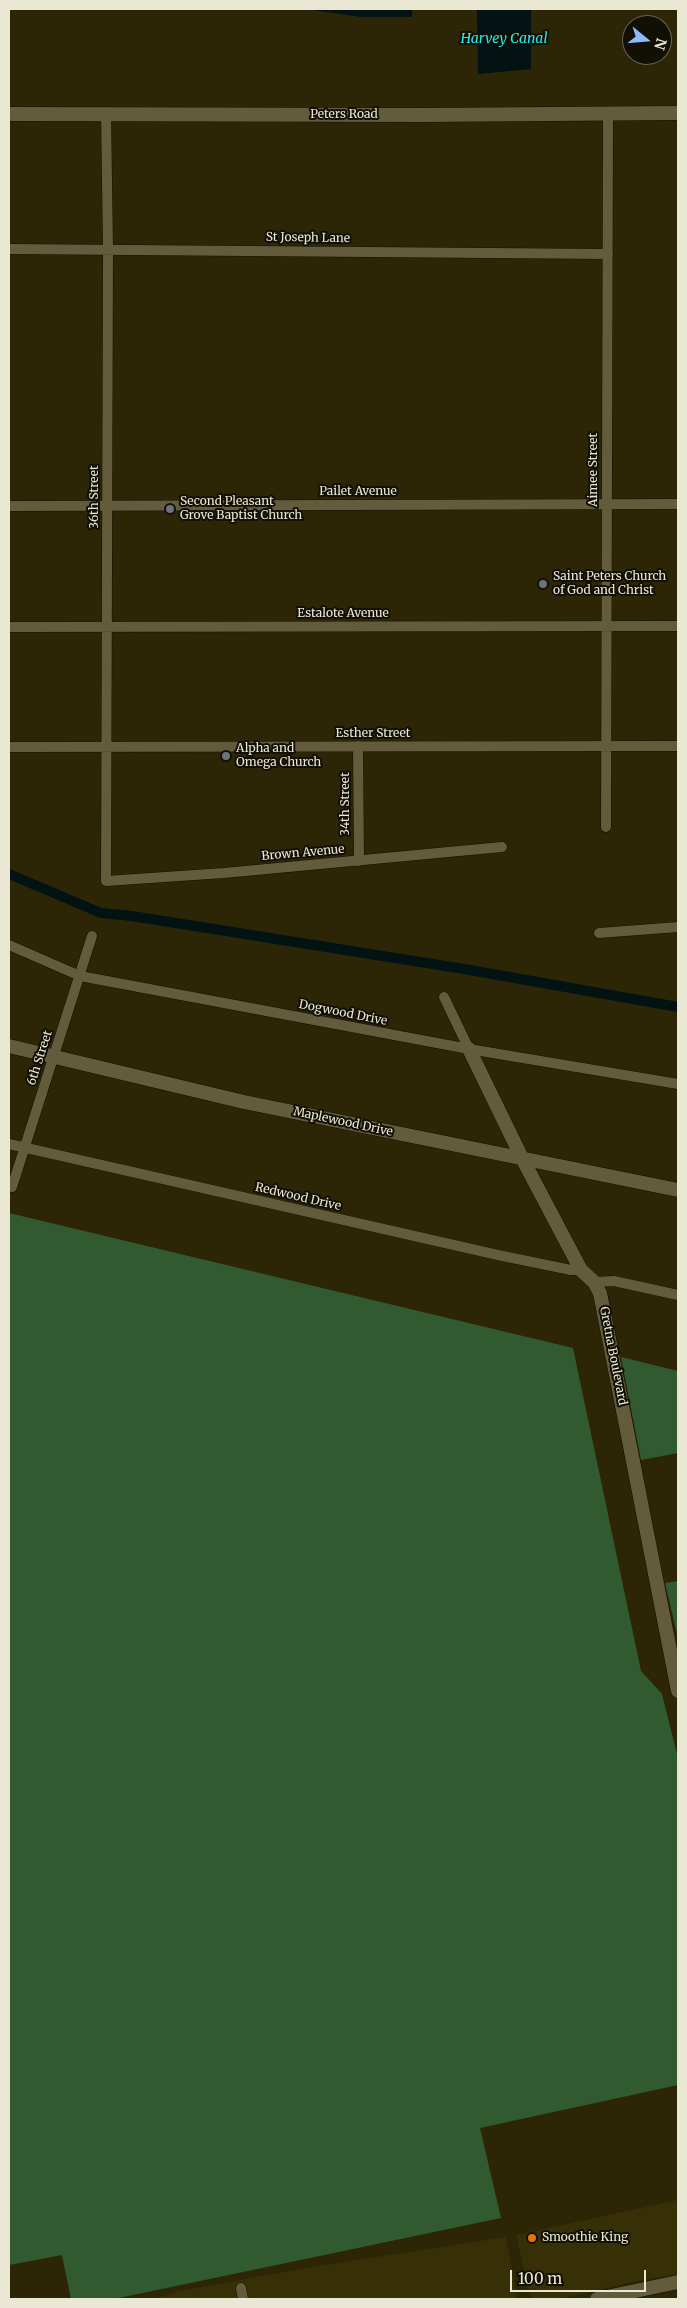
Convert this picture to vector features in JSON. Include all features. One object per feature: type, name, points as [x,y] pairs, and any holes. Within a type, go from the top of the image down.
[{"type":"street","name":"36th Street","points":[[106,113],[108,249],[106,881]]},
{"type":"street","name":"Aimee Street","points":[[606,827],[608,113]]},
{"type":"street","name":"Peters Road","points":[[9,114],[423,115],[678,113]]},
{"type":"street","name":"St Joseph Lane","points":[[9,249],[608,254]]},
{"type":"street","name":"Pailet Avenue","points":[[9,506],[678,504]]},
{"type":"street","name":"Estalote Avenue","points":[[9,627],[678,626]]},
{"type":"street","name":"34th Street","points":[[358,746],[359,861]]},
{"type":"street","name":"Esther Street","points":[[9,747],[678,746]]},
{"type":"street","name":"Brown Avenue","points":[[106,881],[224,873],[502,847]]},
{"type":"street","points":[[599,933],[678,927]]},
{"type":"street","name":"6th Street","points":[[12,1187],[92,936]]},
{"type":"street","name":"Dogwood Drive","points":[[9,945],[80,976],[469,1049],[678,1084]]},
{"type":"street","name":"Gretna Boulevard","points":[[444,997],[523,1160],[581,1270],[594,1282],[605,1308],[678,1691]]},
{"type":"street","name":"Maplewood Drive","points":[[9,1046],[244,1102],[678,1190]]},
{"type":"street","name":"Redwood Drive","points":[[9,1144],[498,1255],[572,1270],[581,1270]]},
{"type":"street","points":[[594,1282],[614,1281],[678,1295]]},
{"type":"street","points":[[597,2299],[616,2297],[678,2282]]},
{"type":"street","points":[[241,2288],[243,2299]]},
{"type":"shaded area","points":[[678,2200],[678,2274],[636,2281],[559,2299],[531,2299],[516,2235]]},
{"type":"shaded area","points":[[506,2237],[517,2299],[155,2299],[179,2291],[312,2267]]},
{"type":"green space","points":[[9,1213],[573,1348],[641,1671],[662,1694],[678,1758],[678,2085],[480,2128],[501,2218],[114,2299],[71,2299],[62,2255],[9,2265]]},
{"type":"green space","points":[[621,1357],[678,1371],[678,1453],[641,1460]]},
{"type":"green space","points":[[678,1581],[678,1638],[665,1583]]},
{"type":"water","points":[[306,9],[412,9],[412,17],[361,17]]},
{"type":"water","name":"Harvey Canal","points":[[477,9],[531,9],[531,69],[478,74]]},
{"type":"waterway","points":[[9,874],[101,913],[132,916],[464,969],[678,1007]]},
{"type":"place","name":"Second Pleasant Grove Baptist Church","points":[[170,509]]},
{"type":"place","name":"Saint Peters Church of God and Christ","points":[[543,584]]},
{"type":"place","name":"Alpha and Omega Church","points":[[226,756]]},
{"type":"place","name":"Smoothie King","points":[[532,2238]]}]
